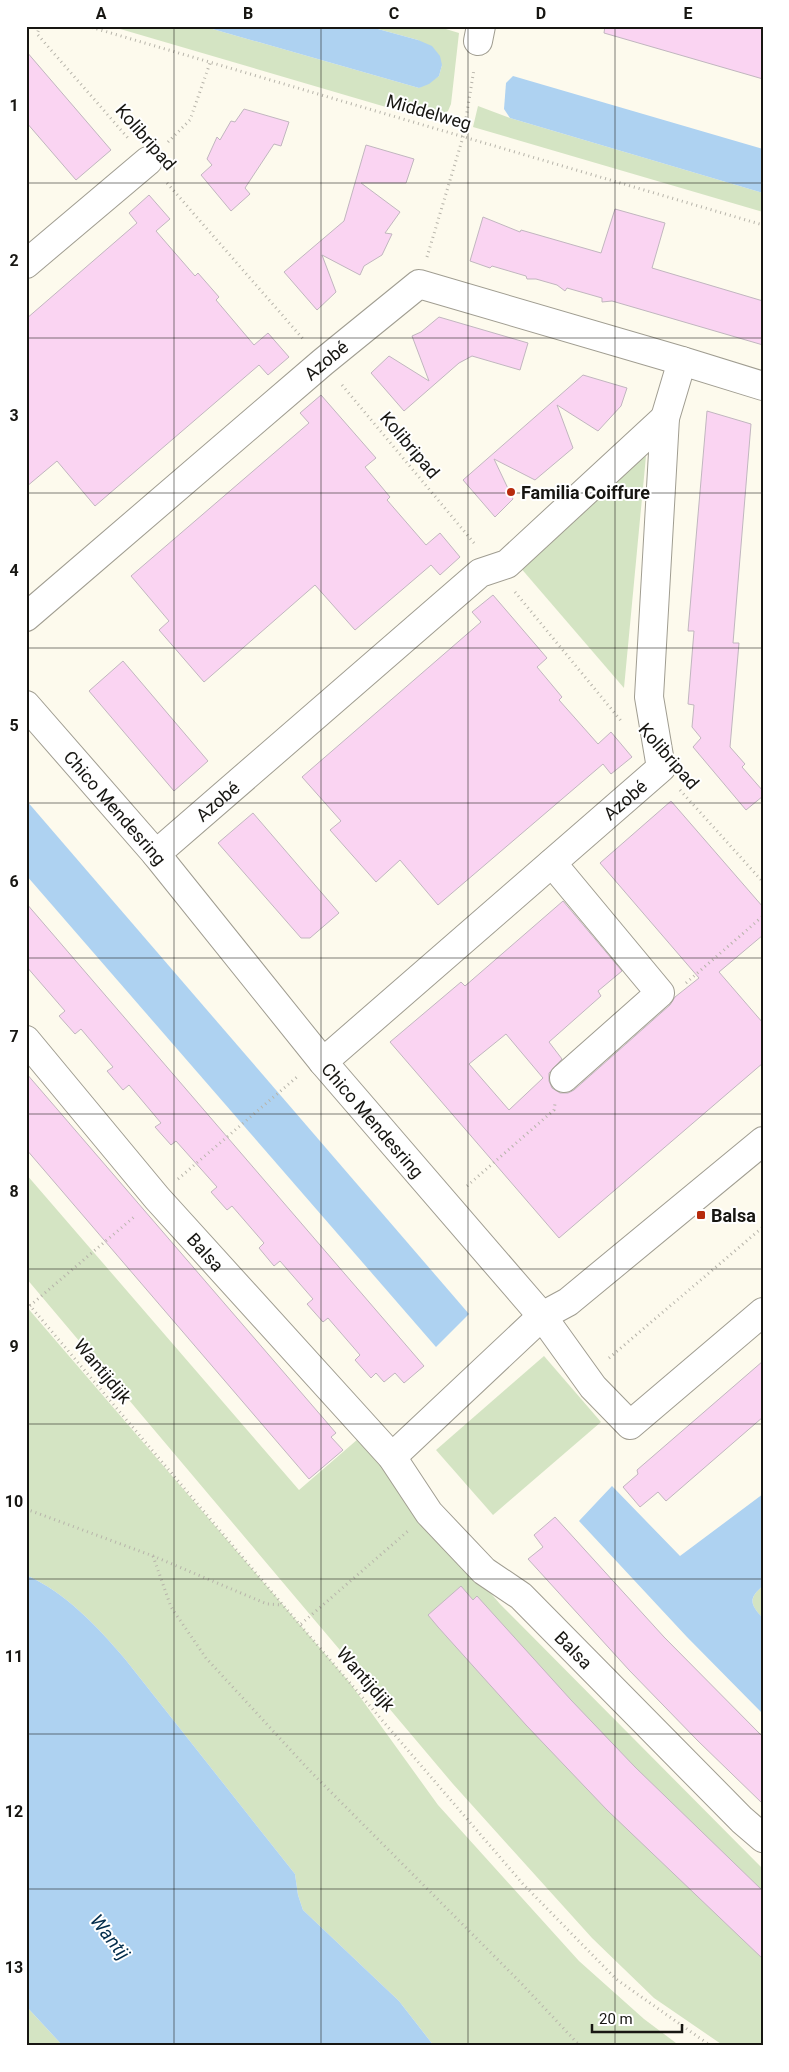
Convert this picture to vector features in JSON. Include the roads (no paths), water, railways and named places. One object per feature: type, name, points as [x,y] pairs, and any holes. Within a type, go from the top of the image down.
[{"type":"street","points":[[26,264],[148,161]]},
{"type":"street","name":"Azobé","points":[[26,617],[323,362],[418,284],[682,361],[665,418],[649,697],[660,768],[323,1062]]},
{"type":"street","points":[[682,361],[763,386]]},
{"type":"street","name":"Azobé","points":[[156,854],[480,573],[507,564],[665,418]]},
{"type":"street","name":"Chico Mendesring","points":[[26,705],[156,854],[323,1062],[542,1316]]},
{"type":"street","points":[[552,863],[660,993],[564,1078]]},
{"type":"street","name":"Balsa","points":[[26,1040],[156,1198],[392,1457],[429,1513],[484,1570],[520,1596],[742,1820],[763,1838]]},
{"type":"street","points":[[392,1457],[542,1316],[568,1302],[763,1141]]},
{"type":"street","points":[[542,1316],[586,1377],[630,1425],[763,1312]]},
{"type":"water","points":[[202,26],[367,26],[418,40],[432,46],[440,56],[442,65],[439,76],[429,84],[419,88]]},
{"type":"water","points":[[513,76],[763,149],[763,193],[510,118],[504,109],[506,83]]},
{"type":"water","points":[[26,800],[469,1314],[436,1347],[26,875]]},
{"type":"water","points":[[612,1486],[680,1556],[763,1494],[763,1586],[755,1594],[752,1602],[763,1618],[763,1714],[687,1637],[579,1521]]},
{"type":"water","name":"Wantij","points":[[26,1575],[41,1582],[80,1611],[125,1659],[295,1874],[298,1895],[303,1910],[399,2001],[434,2046],[63,2046],[26,2006]]},
{"type":"place","name":"Familia Coiffure","points":[[511,492]]},
{"type":"place","name":"Balsa","points":[[701,1215]]}]
